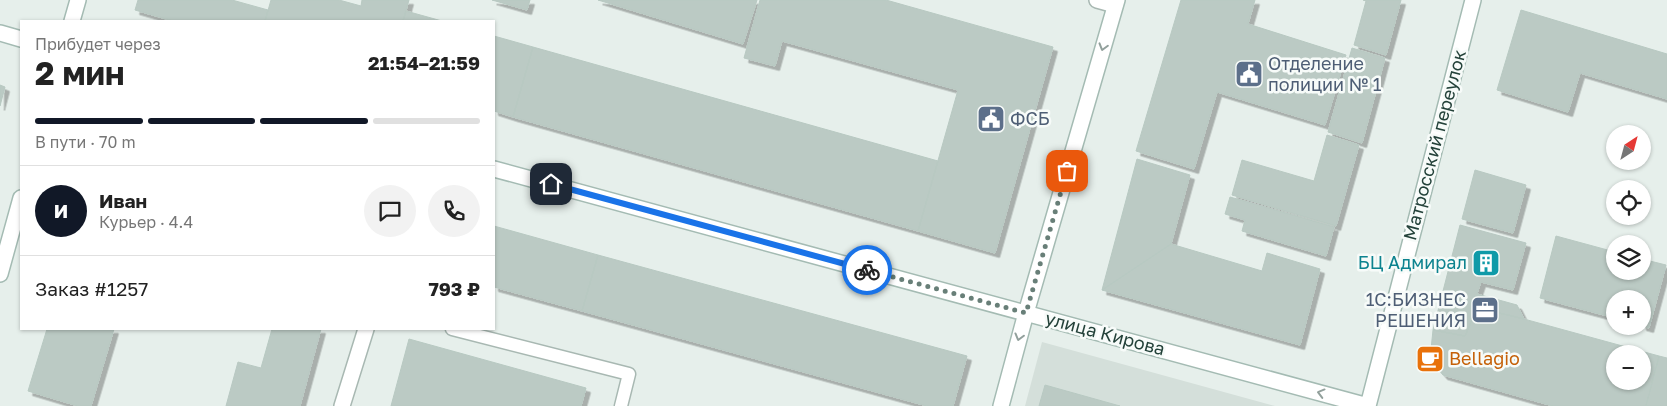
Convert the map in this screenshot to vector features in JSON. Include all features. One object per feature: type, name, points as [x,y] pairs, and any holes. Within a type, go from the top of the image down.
[{"type":"main road","points":[[72,20],[78,0]]},
{"type":"main road","points":[[1001,406],[1116,3],[1097,0]]},
{"type":"main road","name":"Матросский переулок","points":[[1368,406],[1473,0]]},
{"type":"main road","points":[[0,33],[20,39]]},
{"type":"main road","name":"улица Кирова","points":[[495,169],[1368,406]]},
{"type":"main road","points":[[0,274],[20,202]]},
{"type":"main road","points":[[342,406],[366,330]]},
{"type":"lane","points":[[456,330],[629,374],[621,406]]},
{"type":"shaded area","points":[[1042,342],[1275,406],[1025,406]]},
{"type":"building","points":[[138,0],[232,0],[268,10],[265,20],[170,20],[135,10]]},
{"type":"building","points":[[271,0],[339,0],[361,6],[362,0],[409,0],[403,20],[265,20]]},
{"type":"building","points":[[492,0],[530,0],[527,10]]},
{"type":"building","points":[[598,0],[757,0],[743,44]]},
{"type":"building","name":"ФСБ","points":[[760,0],[886,0],[1053,47],[995,253],[918,231],[958,90],[782,41],[775,66],[744,58]]},
{"type":"building","name":"Отделение полиции № 1","points":[[1181,0],[1255,0],[1248,24],[1346,55],[1325,125],[1217,92],[1194,169],[1136,151]]},
{"type":"building","points":[[1363,0],[1401,0],[1386,55],[1354,45],[1366,1]]},
{"type":"building","points":[[1521,10],[1667,54],[1667,99],[1580,73],[1568,112],[1497,90]]},
{"type":"building","points":[[406,11],[438,20],[403,20]]},
{"type":"building","points":[[495,36],[533,47],[513,117],[495,111]]},
{"type":"building","points":[[533,47],[938,161],[918,231],[513,117]]},
{"type":"building","points":[[1352,48],[1385,58],[1362,143],[1328,132]]},
{"type":"building","points":[[0,85],[5,87],[0,106]]},
{"type":"building","points":[[1327,135],[1359,145],[1336,226],[1232,195],[1242,160],[1314,181]]},
{"type":"building","points":[[1137,159],[1190,175],[1171,244],[1102,290]]},
{"type":"building","points":[[1475,170],[1526,185],[1513,233],[1462,219]]},
{"type":"building","points":[[1230,197],[1334,227],[1326,256],[1242,231],[1245,220],[1225,214]]},
{"type":"building","name":"БЦ Адмирал","points":[[1460,225],[1526,243],[1513,290],[1481,282],[1477,294],[1517,305],[1524,319],[1487,310],[1472,320],[1465,336],[1433,330]]},
{"type":"building","points":[[495,226],[598,255],[582,311],[495,287]]},
{"type":"building","points":[[1556,236],[1606,250],[1606,280],[1651,280],[1651,261],[1666,265],[1651,321],[1651,290],[1606,290],[1606,316],[1540,298]]},
{"type":"building","points":[[1171,244],[1262,271],[1267,253],[1320,269],[1300,345],[1102,290]]},
{"type":"building","points":[[598,255],[967,356],[953,406],[927,406],[582,311]]},
{"type":"building","points":[[1487,310],[1619,345],[1606,345],[1606,390],[1650,390],[1646,406],[1553,406],[1443,375],[1430,359],[1433,330],[1465,336],[1472,320]]},
{"type":"building","points":[[47,330],[114,330],[91,406],[78,406],[28,391]]},
{"type":"building","points":[[272,330],[321,330],[300,406],[226,406],[238,362],[261,368]]},
{"type":"building","points":[[409,339],[586,388],[581,406],[391,406]]},
{"type":"building","points":[[1651,354],[1659,356],[1651,387]]},
{"type":"building","points":[[1659,356],[1667,358],[1667,406],[1646,406]]},
{"type":"building","points":[[1045,385],[1120,406],[1039,406]]},
{"type":"way so far","points":[[867,270],[1026,313],[1067,171]]},
{"type":"place","name":"Отделение полиции № 1","points":[[1249,74]]},
{"type":"place","name":"ФСБ","points":[[991,119]]},
{"type":"place","name":"БЦ Адмирал","points":[[1486,263]]},
{"type":"place","name":"1С:БИЗНЕС РЕШЕНИЯ","points":[[1485,310]]},
{"type":"place","name":"Bellagio","points":[[1430,359]]},
{"type":"route","points":[[551,184],[867,270]]}]
